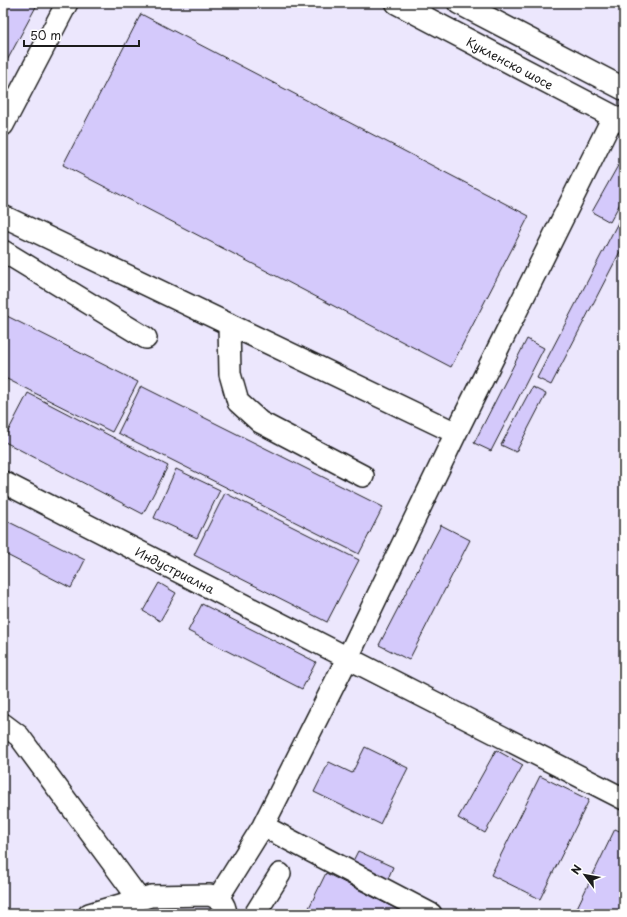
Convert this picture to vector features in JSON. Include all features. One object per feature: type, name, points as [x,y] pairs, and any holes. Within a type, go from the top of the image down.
[{"type":"main road","name":"Кукленско шосе","points":[[397,3],[619,119]]},
{"type":"main road","points":[[459,3],[624,89]]},
{"type":"street","points":[[3,125],[67,3]]},
{"type":"street","points":[[89,914],[152,896],[210,895],[222,906],[348,657],[456,433],[619,119]]},
{"type":"street","points":[[3,216],[456,433]]},
{"type":"street","points":[[3,251],[146,338]]},
{"type":"street","points":[[229,324],[230,374],[238,402],[260,422],[363,476]]},
{"type":"street","name":"Индустриална","points":[[3,482],[624,799]]},
{"type":"street","points":[[3,724],[19,736],[139,899]]},
{"type":"street","points":[[263,826],[431,914]]},
{"type":"street","points":[[255,914],[280,874]]},
{"type":"shaded area","points":[[3,3],[624,3],[624,914],[3,914]]},
{"type":"building","points":[[3,3],[38,3],[3,68]]},
{"type":"building","points":[[141,14],[529,216],[451,367],[63,165]]},
{"type":"building","points":[[620,162],[624,164],[624,196],[610,222],[592,212]]},
{"type":"building","points":[[624,211],[624,244],[551,385],[537,378]]},
{"type":"building","points":[[3,314],[138,382],[112,432],[3,377]]},
{"type":"building","points":[[527,339],[544,348],[491,451],[474,443]]},
{"type":"building","points":[[141,386],[383,507],[359,554],[118,433]]},
{"type":"building","points":[[532,387],[546,394],[516,452],[501,445]]},
{"type":"building","points":[[28,393],[168,466],[143,514],[3,441]]},
{"type":"building","points":[[176,469],[220,490],[197,538],[154,518]]},
{"type":"building","points":[[225,493],[359,560],[327,622],[194,555]]},
{"type":"building","points":[[3,519],[85,560],[71,588],[3,553]]},
{"type":"building","points":[[441,525],[470,540],[409,660],[379,645]]},
{"type":"building","points":[[159,583],[176,593],[160,621],[143,611]]},
{"type":"building","points":[[202,604],[316,662],[302,689],[188,631]]},
{"type":"building","points":[[365,747],[408,768],[380,824],[314,792],[329,762],[352,773]]},
{"type":"building","points":[[496,750],[523,765],[485,833],[458,818]]},
{"type":"building","points":[[540,776],[589,800],[540,899],[491,875]]},
{"type":"building","points":[[615,829],[624,833],[624,914],[574,914]]},
{"type":"building","points":[[358,851],[393,867],[387,881],[351,865]]},
{"type":"building","points":[[326,873],[406,914],[306,914]]}]
